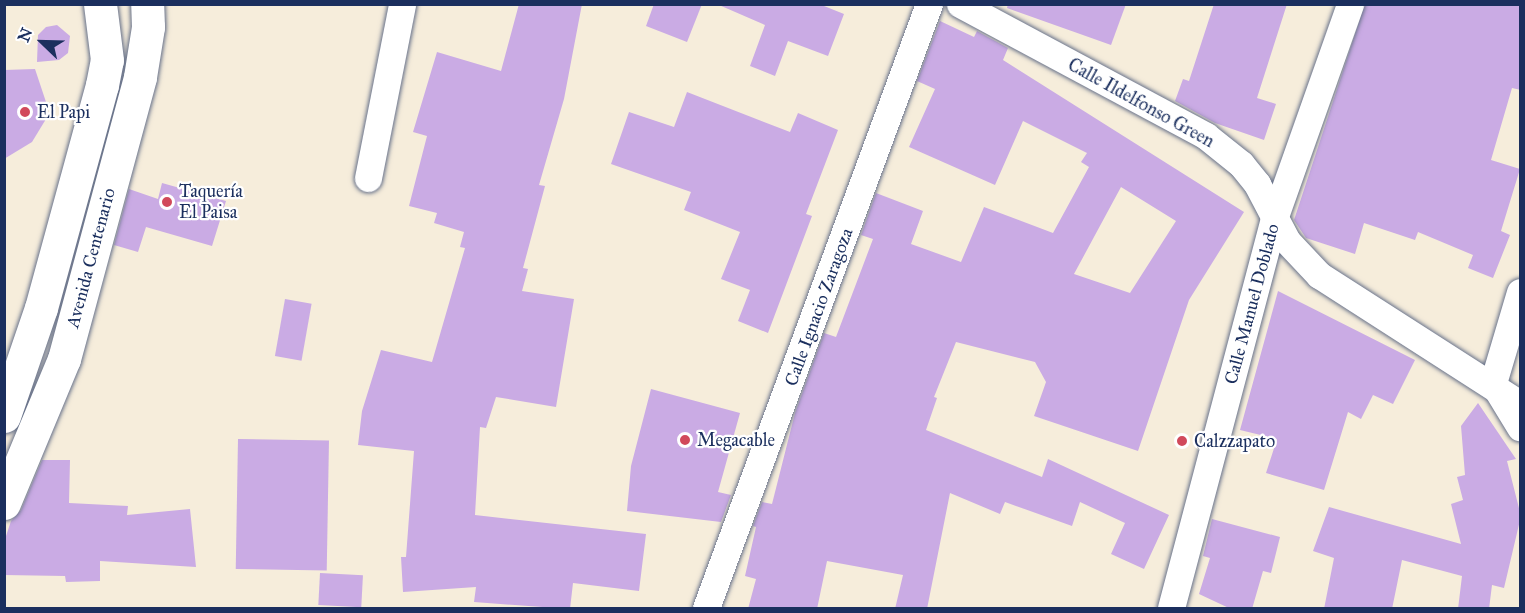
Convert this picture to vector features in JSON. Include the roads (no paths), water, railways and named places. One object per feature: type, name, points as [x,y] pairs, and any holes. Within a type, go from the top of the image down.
[{"type":"main road","name":"Avenida Centenario","points":[[4,416],[42,308],[102,85],[106,60],[100,4]]},
{"type":"main road","name":"Avenida Centenario","points":[[4,503],[64,358],[140,77],[148,27],[147,4]]},
{"type":"street","points":[[368,178],[402,4]]},
{"type":"street","name":"Calle Ignacio Zaragoza","points":[[706,609],[929,4]]},
{"type":"street","name":"Calle Ildelfonso Green","points":[[960,4],[1206,136],[1241,164],[1257,184],[1274,219],[1301,259],[1319,275],[1494,383],[1521,404]]},
{"type":"street","name":"Calle Manuel Doblado","points":[[1171,609],[1274,219],[1350,4]]},
{"type":"street","points":[[1521,292],[1494,383],[1521,426]]},
{"type":"place","name":"El Papi","points":[[25,112]]},
{"type":"place","name":"Taquería El Paisa","points":[[167,202]]},
{"type":"place","name":"Megacable","points":[[685,440]]},
{"type":"place","name":"Calzzapato","points":[[1182,441]]}]
